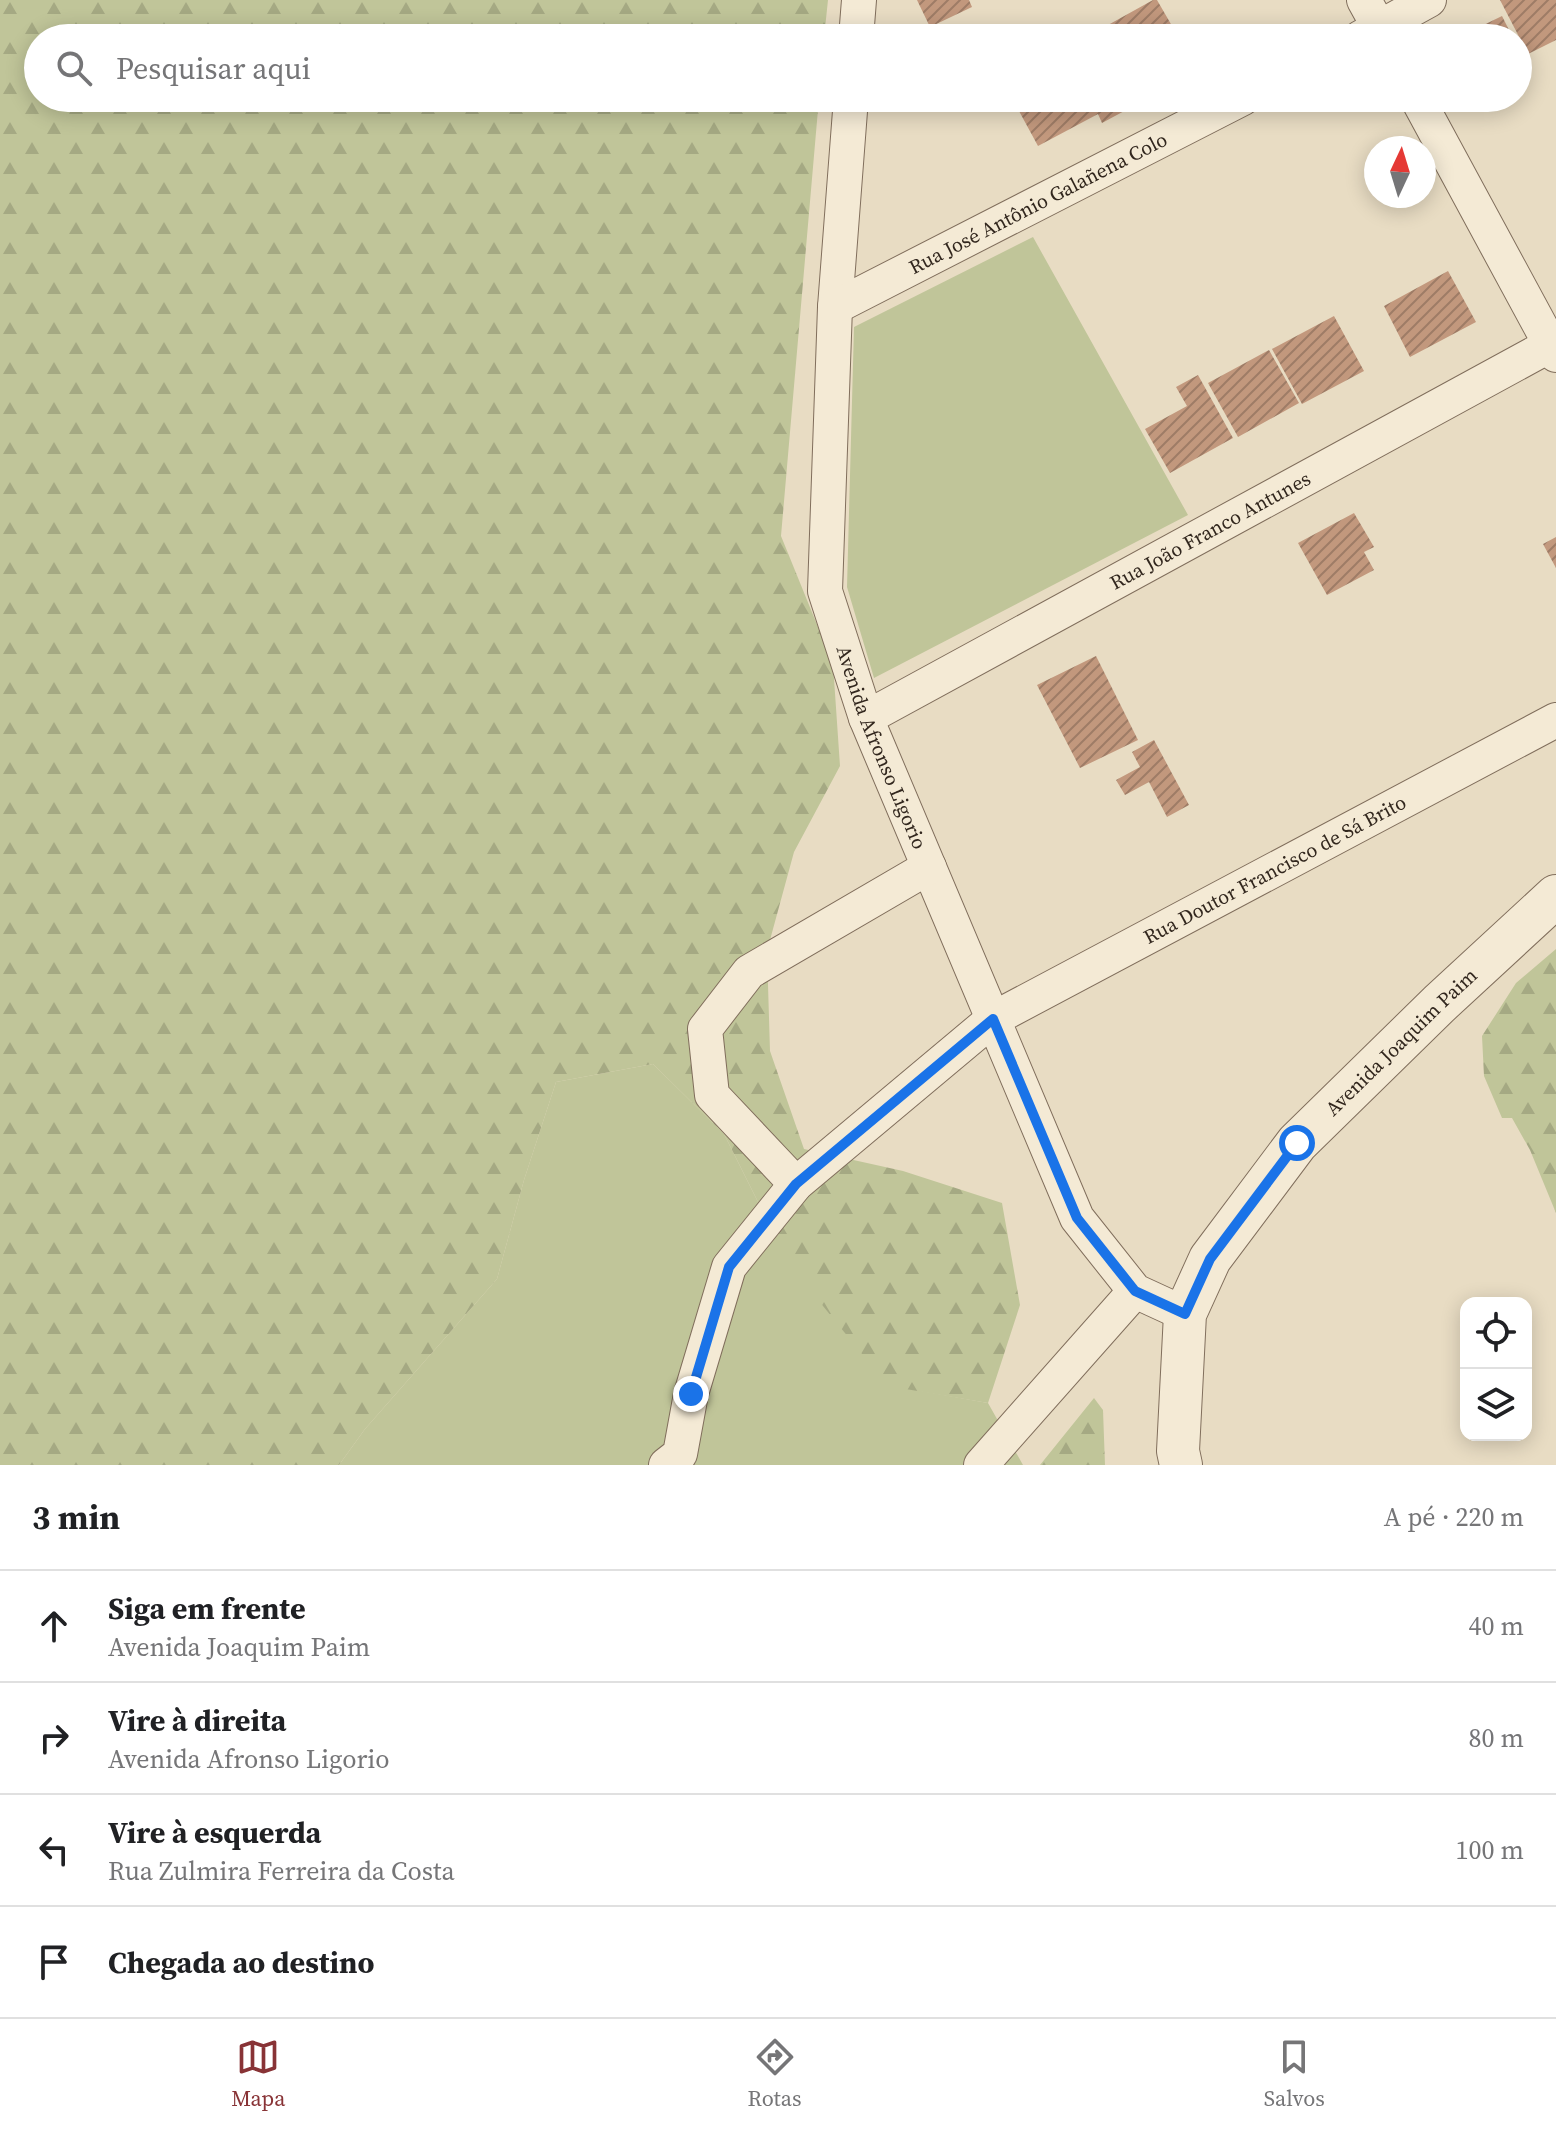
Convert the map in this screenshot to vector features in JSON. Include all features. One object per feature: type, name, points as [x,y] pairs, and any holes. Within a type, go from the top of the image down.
[{"type":"street","points":[[857,24],[859,0]]},
{"type":"street","points":[[1376,24],[1429,0]]},
{"type":"street","name":"Avenida Afronso Ligorio","points":[[850,112],[835,307],[825,591],[866,718],[1077,1218],[1135,1291],[1185,1314]]},
{"type":"street","name":"Rua José Antônio Galañena Colo","points":[[835,307],[1216,112]]},
{"type":"street","points":[[1425,112],[1554,347]]},
{"type":"street","name":"Rua João Franco Antunes","points":[[866,718],[1554,347]]},
{"type":"street","name":"Rua Doutor Francisco de Sá Brito","points":[[666,1465],[680,1454],[691,1394],[729,1267],[796,1184],[993,1019],[1556,720]]},
{"type":"street","points":[[796,1184],[712,1095],[705,1029],[749,972],[929,867]]},
{"type":"street","name":"Avenida Joaquim Paim","points":[[1181,1465],[1178,1451],[1185,1314],[1210,1259],[1297,1143],[1439,1004],[1556,896]]},
{"type":"street","points":[[981,1465],[1135,1291]]},
{"type":"green space","points":[[0,0],[828,0],[825,24],[24,24],[24,112],[818,112],[781,536],[833,664],[840,766],[794,852],[767,951],[770,1051],[804,1149],[903,1171],[1002,1203],[1020,1305],[988,1403],[888,1386],[823,1306],[768,1222],[724,1134],[653,1064],[556,1082],[524,1180],[497,1279],[365,1429],[339,1465],[0,1465]]},
{"type":"green space","points":[[1033,237],[1188,515],[874,678],[847,587],[854,327]]},
{"type":"green space","points":[[1556,949],[1556,1213],[1530,1150],[1512,1118],[1502,1118],[1484,1076],[1482,1036],[1516,983]]},
{"type":"green space","points":[[653,1064],[724,1134],[768,1222],[888,1385],[988,1403],[1023,1465],[339,1465],[365,1429],[497,1279],[524,1180],[556,1082]]},
{"type":"green space","points":[[1094,1398],[1103,1410],[1105,1465],[1040,1465]]},
{"type":"building","points":[[917,0],[969,0],[972,7],[936,24],[929,24]]},
{"type":"building","points":[[1157,0],[1171,24],[1110,24]]},
{"type":"building","points":[[1500,0],[1556,0],[1556,40],[1532,52],[1532,24],[1512,24]]},
{"type":"building","points":[[1502,16],[1506,24],[1486,24]]},
{"type":"building","points":[[1020,112],[1122,112],[1102,123],[1098,114],[1038,146]]},
{"type":"building","points":[[1448,271],[1476,322],[1410,357],[1384,306]]},
{"type":"building","points":[[1334,316],[1364,371],[1302,404],[1272,349]]},
{"type":"building","points":[[1269,350],[1299,403],[1238,437],[1208,383]]},
{"type":"building","points":[[1198,375],[1233,438],[1170,473],[1145,429],[1187,406],[1176,387]]},
{"type":"building","points":[[1354,513],[1374,547],[1364,552],[1374,570],[1327,595],[1298,543]]},
{"type":"building","points":[[1556,537],[1556,568],[1543,544]]},
{"type":"building","points":[[1096,656],[1138,740],[1080,768],[1037,685]]},
{"type":"building","points":[[1154,740],[1189,805],[1167,817],[1149,782],[1125,795],[1116,780],[1140,767],[1132,752]]},
{"type":"route","points":[[691,1394],[729,1267],[796,1184],[993,1019],[1077,1218],[1135,1291],[1185,1314],[1210,1259],[1297,1143]]}]
